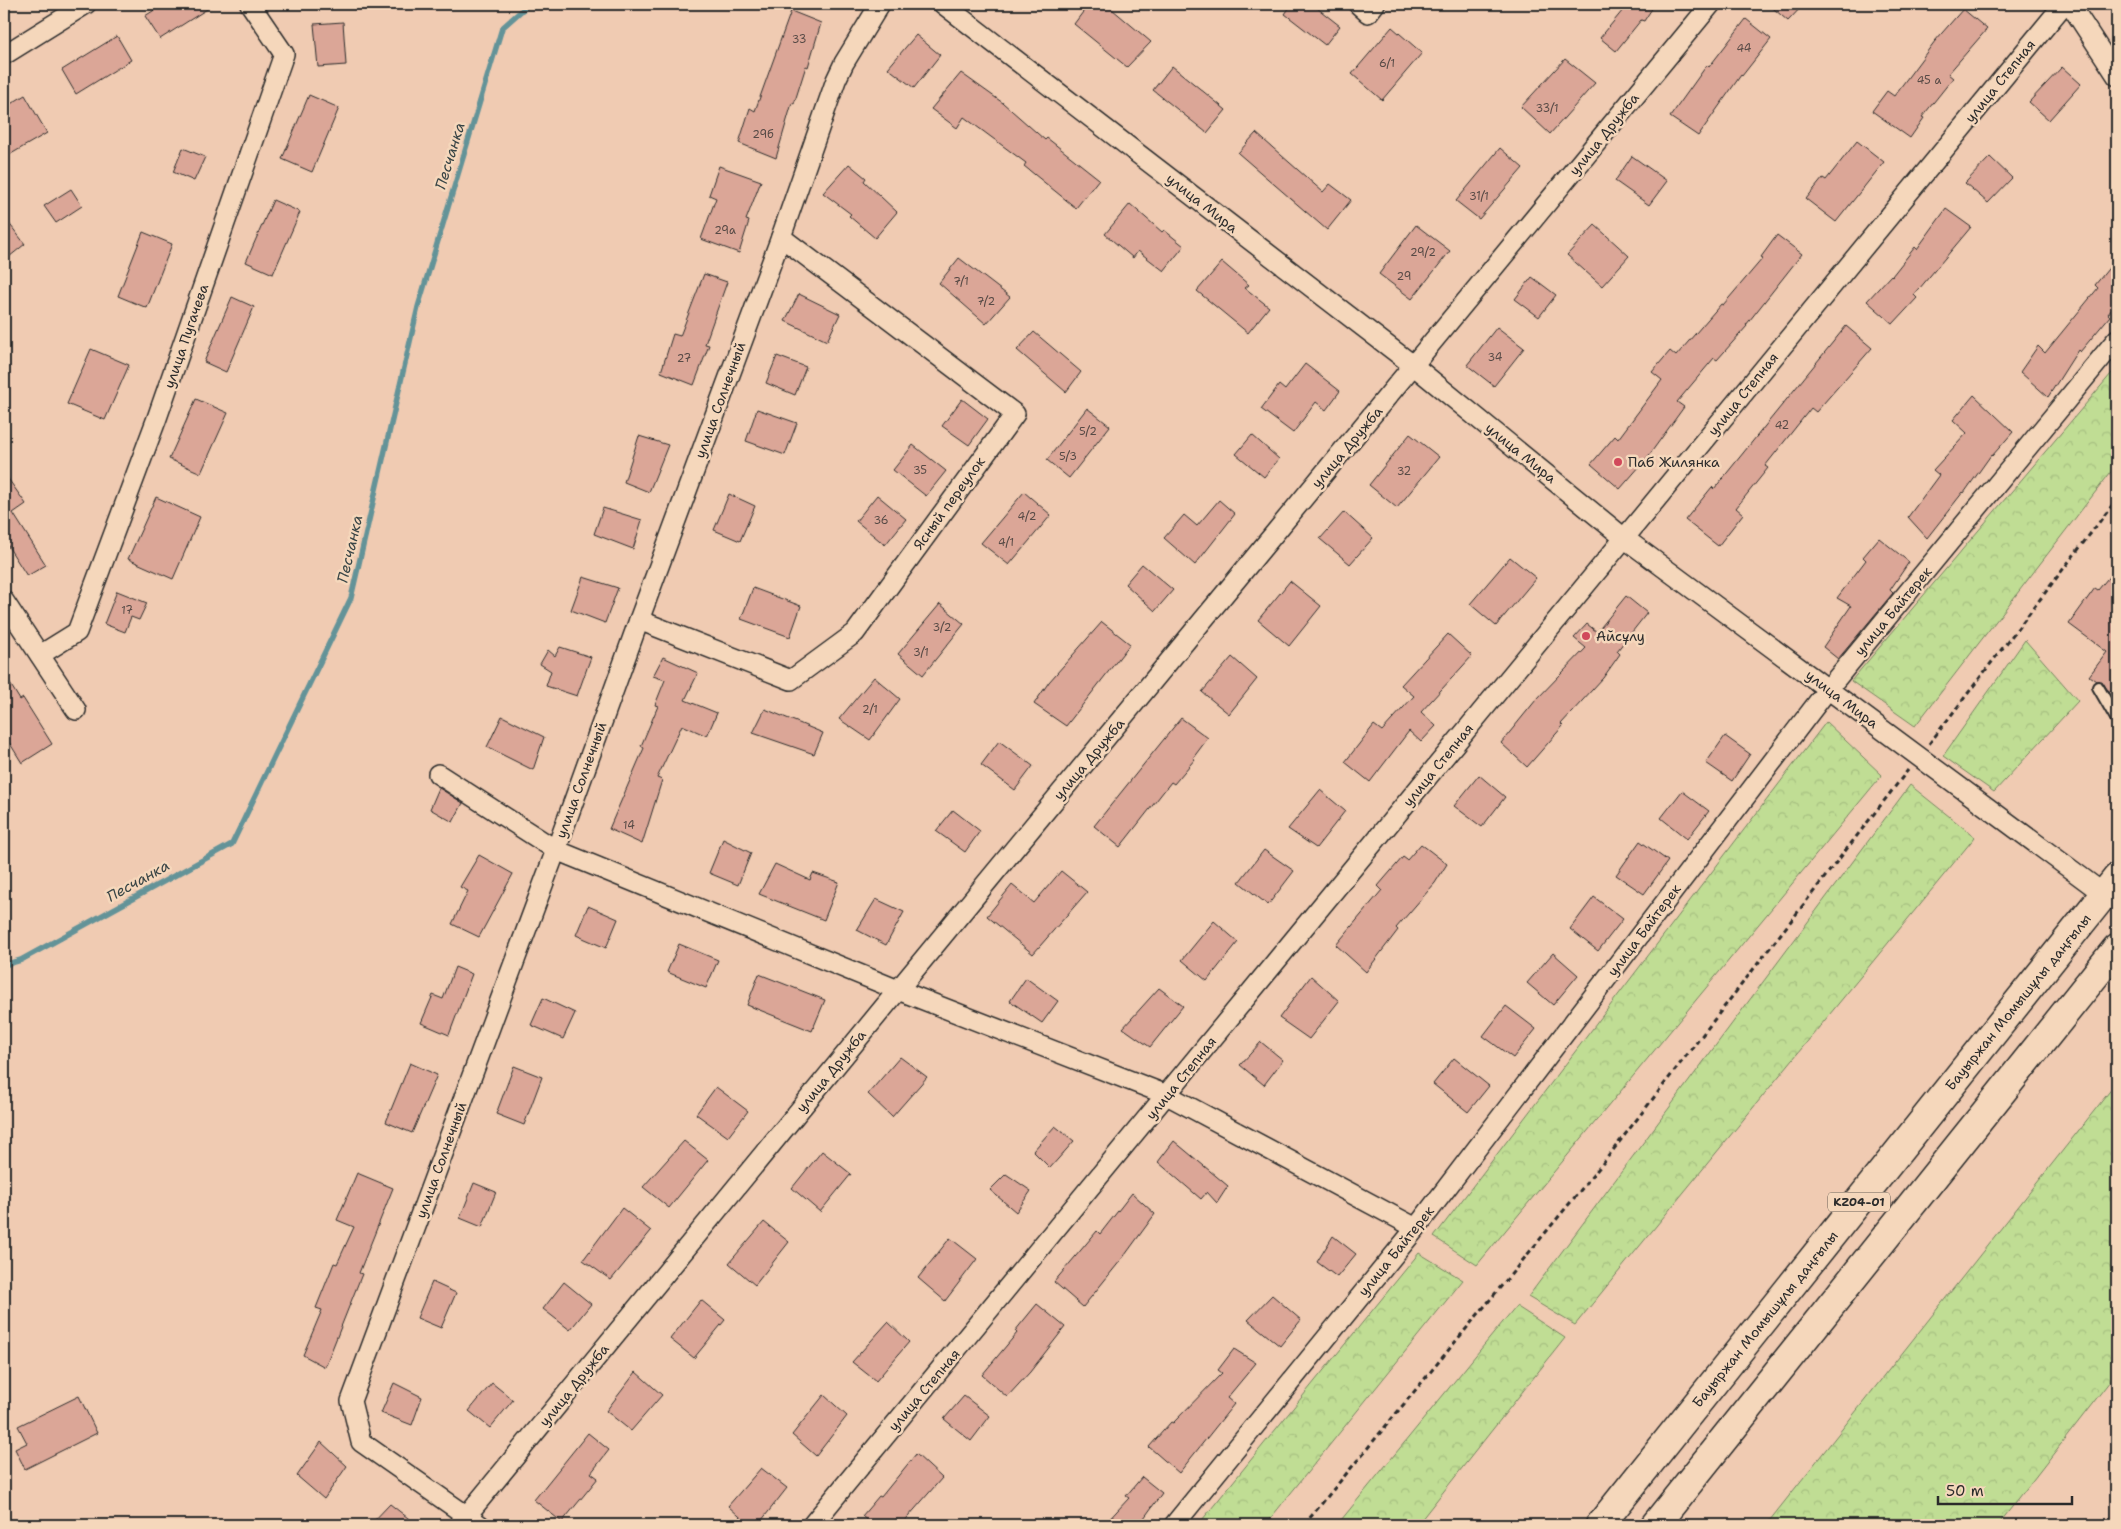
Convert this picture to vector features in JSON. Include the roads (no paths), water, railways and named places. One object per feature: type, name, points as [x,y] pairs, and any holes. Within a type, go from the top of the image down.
[{"type":"main road","name":"Бауыржан Момышұлы даңғылы","points":[[1600,1525],[2111,886]]},
{"type":"main road","name":"KZ04-01","points":[[1655,1525],[2117,948]]},
{"type":"street","points":[[4,55],[86,4]]},
{"type":"street","name":"улица Пугачева","points":[[40,655],[77,632],[157,418],[284,54],[250,4]]},
{"type":"street","name":"улица Солнечный","points":[[469,1522],[361,1442],[351,1401],[556,850],[781,237],[836,80],[844,63],[880,4]]},
{"type":"street","name":"улица Мира","points":[[943,4],[1414,366],[1624,538],[1919,757],[2111,886]]},
{"type":"street","points":[[1358,4],[1368,13],[1375,4]]},
{"type":"street","name":"улица Дружба","points":[[469,1522],[898,990],[1711,4]]},
{"type":"street","name":"улица Степная","points":[[812,1525],[2064,4]]},
{"type":"street","points":[[2070,4],[2117,76]]},
{"type":"street","name":"Ясный переулок","points":[[639,620],[791,680],[854,633],[1014,414],[781,237]]},
{"type":"street","name":"улица Байтерек","points":[[1174,1525],[1416,1228],[1828,689],[2117,338]]},
{"type":"street","points":[[4,601],[76,710]]},
{"type":"street","points":[[438,774],[556,850],[898,990],[1167,1095],[1416,1228]]},
{"type":"lane","points":[[2098,688],[2117,720]]},
{"type":"waterway","name":"Песчанка","points":[[4,965],[21,960],[232,844],[351,598],[418,307],[502,28],[529,4]]},
{"type":"place","name":"Паб Жилянка","points":[[1618,462]]},
{"type":"place","name":"Айсұлу","points":[[1586,636]]}]
